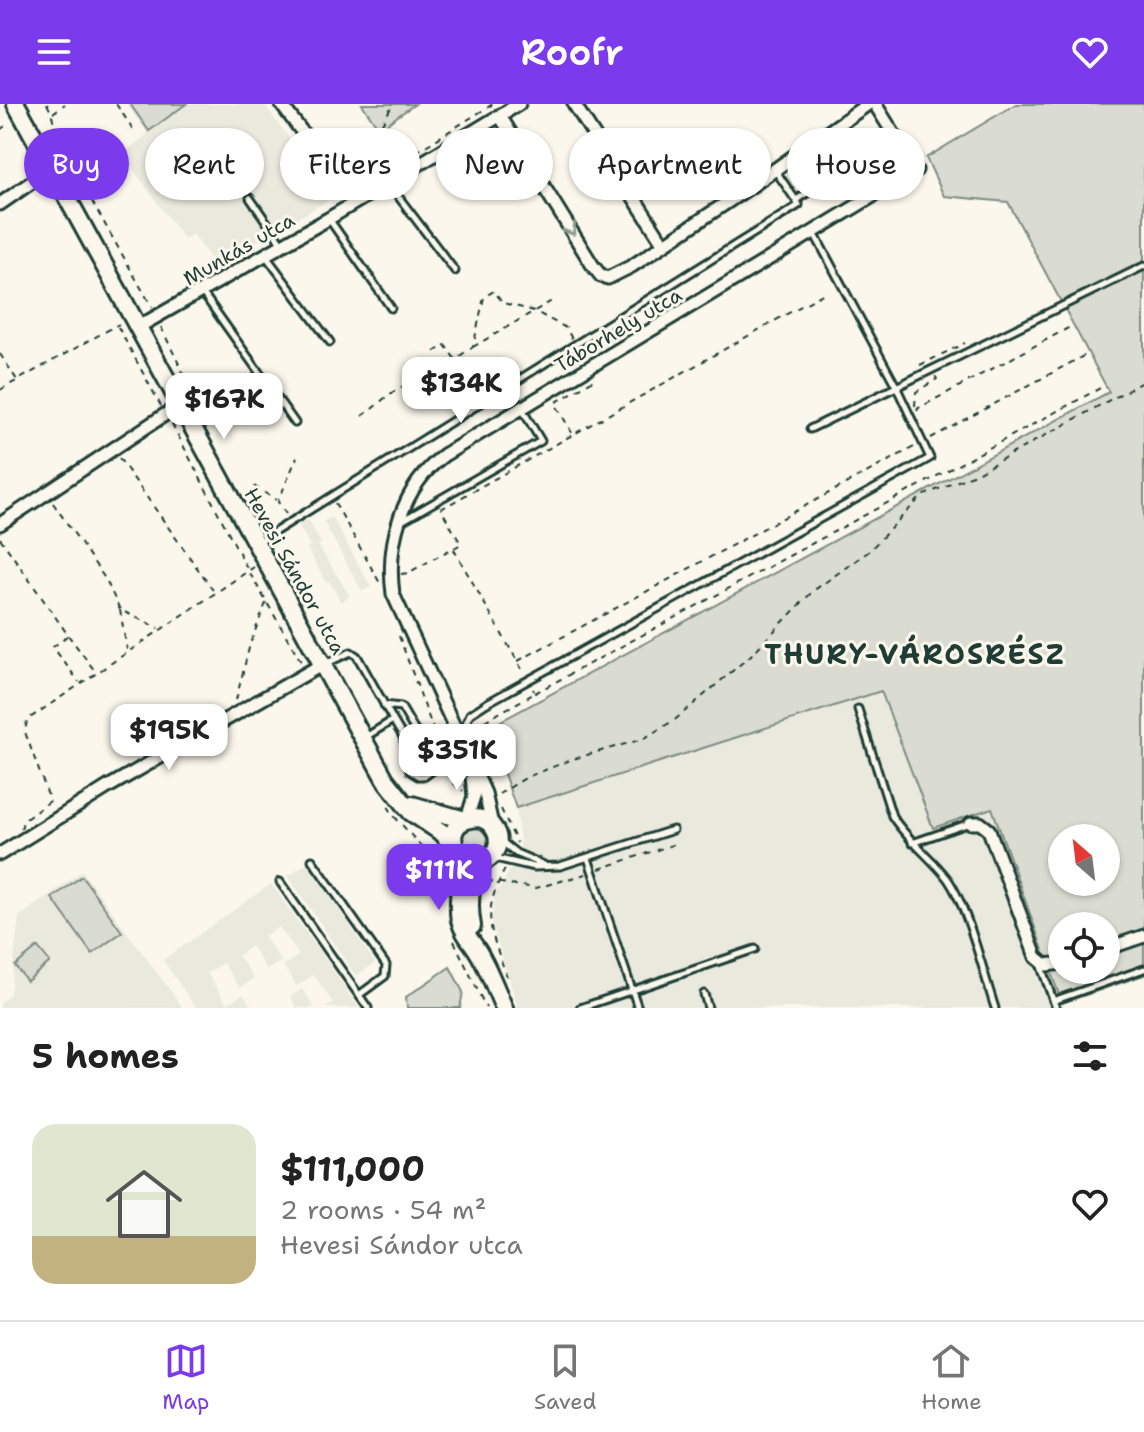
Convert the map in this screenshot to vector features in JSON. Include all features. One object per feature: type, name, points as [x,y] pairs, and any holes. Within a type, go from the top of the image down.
[{"type":"main road","name":"Hevesi Sándor utca","points":[[16,104],[30,128]]},
{"type":"main road","name":"Hevesi Sándor utca","points":[[70,200],[385,779],[416,815],[444,834],[454,850]]},
{"type":"main road","points":[[403,802],[466,820],[483,819],[495,832],[495,852],[476,873],[470,898],[475,947]]},
{"type":"main road","points":[[466,820],[455,828],[454,850],[460,870],[458,893],[461,920],[467,938],[475,947],[504,1008]]},
{"type":"main road","points":[[454,850],[468,863],[487,860]]},
{"type":"street","points":[[281,104],[355,202]]},
{"type":"street","name":"Munkás utca","points":[[420,159],[519,104]]},
{"type":"street","points":[[574,104],[663,243]]},
{"type":"street","points":[[500,116],[601,276],[614,277],[868,104]]},
{"type":"street","name":"Táborhely utca","points":[[466,820],[474,796],[465,738],[399,611],[391,575],[392,544],[413,488],[432,465],[916,170],[875,104]]},
{"type":"street","points":[[0,204],[24,187]]},
{"type":"street","name":"Munkás utca","points":[[137,321],[201,291],[358,200]]},
{"type":"street","points":[[0,524],[181,404]]},
{"type":"street","points":[[0,854],[108,787],[323,664]]},
{"type":"street","name":"Táborhely utca","points":[[472,768],[487,799],[495,832]]},
{"type":"street","points":[[971,823],[980,823],[989,830],[1032,950],[1039,961],[1048,965]]},
{"type":"street","points":[[1120,944],[1144,936]]},
{"type":"lane","points":[[775,169],[787,187]]},
{"type":"lane","points":[[251,200],[283,244]]},
{"type":"lane","points":[[400,200],[455,271]]},
{"type":"lane","points":[[257,542],[799,205],[796,200]]},
{"type":"lane","points":[[328,219],[391,308]]},
{"type":"lane","points":[[465,738],[462,726],[470,714],[930,458],[896,386],[814,233]]},
{"type":"lane","points":[[266,255],[330,342]]},
{"type":"lane","points":[[810,429],[1144,266]]},
{"type":"lane","points":[[201,291],[295,423]]},
{"type":"lane","points":[[399,522],[541,441],[522,409]]},
{"type":"lane","points":[[323,664],[351,652],[357,656],[405,744],[410,771],[418,776],[431,773],[432,760],[401,707],[384,705]]},
{"type":"lane","points":[[858,709],[892,816],[912,843],[942,872],[957,896],[995,1008]]},
{"type":"lane","points":[[364,739],[393,720]]},
{"type":"lane","points":[[912,843],[971,823]]},
{"type":"lane","points":[[487,860],[553,867],[673,830]]},
{"type":"lane","points":[[495,832],[530,860],[553,867]]},
{"type":"lane","points":[[588,858],[638,1008]]},
{"type":"lane","points":[[312,860],[386,965],[385,976],[359,995]]},
{"type":"lane","points":[[280,882],[368,1008]]},
{"type":"lane","points":[[580,1008],[755,949]]},
{"type":"lane","points":[[1039,961],[1054,1004],[1144,969]]},
{"type":"lane","points":[[704,994],[708,1008]]},
{"type":"path","points":[[53,113],[65,104]]},
{"type":"path","points":[[116,104],[135,132]]},
{"type":"path","points":[[380,128],[393,104]]},
{"type":"path","points":[[420,149],[493,104]]},
{"type":"path","points":[[473,347],[484,297],[494,291],[503,303],[534,311],[566,328],[575,346]]},
{"type":"path","points":[[391,575],[408,573],[461,544],[441,509],[826,292]]},
{"type":"path","points":[[362,416],[396,390],[425,379],[555,299]]},
{"type":"path","points":[[0,390],[116,325],[137,321]]},
{"type":"path","points":[[116,325],[248,570],[303,662]]},
{"type":"path","points":[[917,409],[1072,326]]},
{"type":"path","points":[[920,365],[965,343]]},
{"type":"path","points":[[434,352],[445,345],[455,359]]},
{"type":"path","points":[[0,354],[17,380]]},
{"type":"path","points":[[518,661],[1087,354]]},
{"type":"path","points":[[920,416],[914,399],[916,392],[937,379],[928,361]]},
{"type":"path","points":[[573,435],[555,403],[595,379],[589,368]]},
{"type":"path","points":[[495,797],[527,777],[573,759],[643,739],[676,719],[742,664],[813,591],[868,552],[922,496],[1005,459],[1144,381]]},
{"type":"path","points":[[465,738],[473,727],[1104,386]]},
{"type":"path","points":[[927,431],[931,438]]},
{"type":"path","points":[[117,455],[216,594]]},
{"type":"path","points":[[278,502],[297,457]]},
{"type":"path","points":[[254,486],[278,502],[290,521]]},
{"type":"path","points":[[331,495],[384,593]]},
{"type":"path","points":[[51,501],[106,580],[120,610],[128,651]]},
{"type":"path","points":[[0,538],[96,672]]},
{"type":"path","points":[[453,548],[535,693]]},
{"type":"path","points":[[54,806],[29,745],[25,726],[35,714],[160,628],[267,560]]},
{"type":"path","points":[[249,694],[235,702],[250,644],[267,602]]},
{"type":"path","points":[[120,610],[160,628]]},
{"type":"path","points":[[68,635],[53,647],[80,683]]},
{"type":"path","points":[[400,637],[453,783],[474,796]]},
{"type":"path","points":[[21,832],[23,821],[50,801]]},
{"type":"path","points":[[508,980],[488,923],[499,881],[509,862]]},
{"type":"path","points":[[454,942],[486,1008]]},
{"type":"shaded area","points":[[127,104],[264,104],[282,128],[280,200],[329,200],[215,265],[193,234],[184,239],[156,200],[264,200],[264,128],[145,130]]},
{"type":"shaded area","points":[[130,104],[186,104],[153,128],[147,128]]},
{"type":"shaded area","points":[[362,104],[415,104],[380,128]]},
{"type":"shaded area","points":[[1016,104],[1144,104],[1144,975],[1120,983],[1120,912],[1048,912],[1048,964],[992,808],[933,828],[881,691],[516,808],[488,728],[1109,392],[1008,202],[944,196],[926,158]]},
{"type":"shaded area","points":[[145,136],[145,186],[129,164],[129,149]]},
{"type":"shaded area","points":[[332,517],[371,587],[362,591],[323,521]]},
{"type":"shaded area","points":[[308,519],[321,543],[318,545],[350,596],[341,602],[307,548],[310,545],[298,524]]},
{"type":"shaded area","points":[[881,691],[933,827],[992,807],[1048,963],[1048,984],[1055,984],[1064,1008],[518,1008],[492,924],[495,896],[521,851],[516,808]]},
{"type":"shaded area","points":[[475,826],[485,830],[489,840],[485,850],[475,854],[465,850],[461,840],[465,830]]},
{"type":"shaded area","points":[[307,863],[375,963],[356,976],[288,876]]},
{"type":"shaded area","points":[[82,871],[183,1008],[0,1008],[0,1003],[10,994],[19,917]]},
{"type":"shaded area","points":[[82,876],[122,932],[92,954],[52,898]]},
{"type":"shaded area","points":[[271,884],[359,1008],[326,1008],[333,1003],[314,975],[297,986],[283,966],[299,955],[279,927],[264,936],[281,961],[267,970],[251,946],[238,955],[254,978],[240,988],[223,963],[207,973],[227,1004],[243,994],[253,1008],[196,1008],[163,960]]},
{"type":"shaded area","points":[[38,947],[50,962],[27,981],[15,966]]},
{"type":"shaded area","points":[[450,967],[463,992],[460,1008],[407,1008],[406,997]]},
{"type":"shaded area","points":[[1055,984],[1118,984],[1062,1003]]},
{"type":"shaded area","points":[[302,989],[315,1008],[297,1008],[290,997]]},
{"type":"district","name":"THURY-VÁROSRÉSZ","points":[[915,654]]}]
